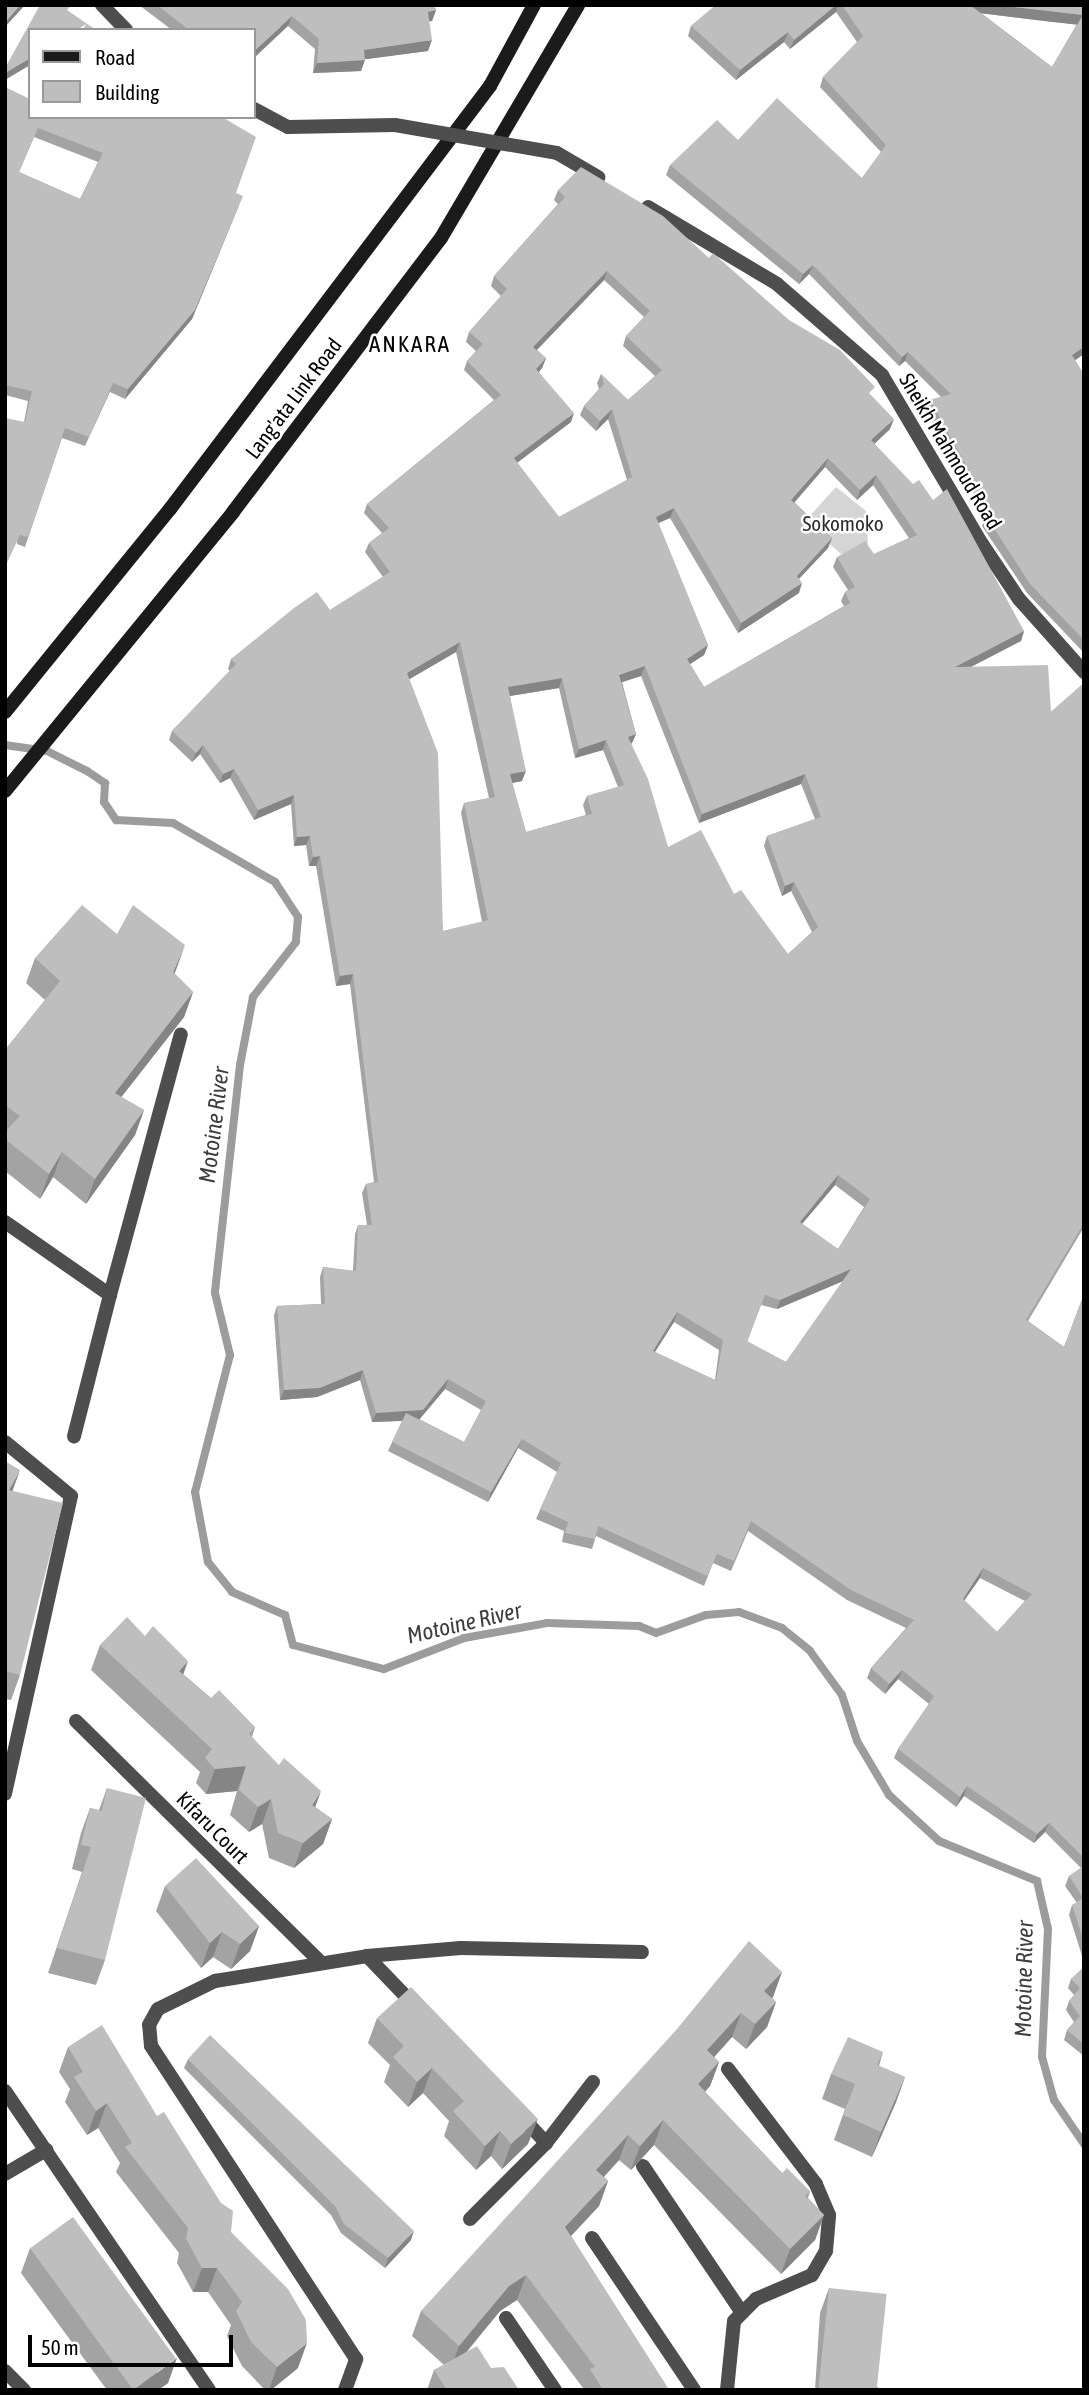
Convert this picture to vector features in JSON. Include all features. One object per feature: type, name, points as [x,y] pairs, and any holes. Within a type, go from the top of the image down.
[{"type":"main road","name":"Lang'ata Link Road","points":[[5,712],[31,684],[490,86],[534,5]]},
{"type":"main road","name":"Lang'ata Link Road","points":[[5,791],[233,512],[441,238],[578,5]]},
{"type":"street","points":[[102,5],[124,28]]},
{"type":"street","points":[[256,110],[288,127],[395,125],[557,153],[615,187]]},
{"type":"street","name":"Sheikh Mahmoud Road","points":[[638,201],[777,284],[882,375],[997,566],[1084,672]]},
{"type":"street","points":[[74,1436],[181,1034]]},
{"type":"street","points":[[5,1222],[110,1295]]},
{"type":"street","points":[[5,1442],[71,1496],[9,1763],[5,1794]]},
{"type":"street","name":"Kifaru Court","points":[[76,1721],[321,1964]]},
{"type":"street","points":[[345,2390],[356,2359],[151,2046],[149,2025],[178,1994],[215,1981],[367,1956],[461,1948],[642,1952]]},
{"type":"street","points":[[367,1956],[433,2025]]},
{"type":"street","points":[[727,2390],[725,2361],[734,2321],[757,2299],[812,2275],[826,2251],[829,2215],[816,2184],[728,2069]]},
{"type":"street","points":[[470,2219],[546,2143],[593,2082]]},
{"type":"street","points":[[5,2091],[209,2390]]},
{"type":"street","points":[[509,2104],[546,2143]]},
{"type":"street","points":[[5,2174],[46,2150]]},
{"type":"street","points":[[643,2166],[742,2313]]},
{"type":"street","points":[[593,2238],[694,2390]]},
{"type":"street","points":[[506,2318],[555,2390]]},
{"type":"street","points":[[5,2371],[24,2390]]},
{"type":"green space","name":"Sokomoko","points":[[836,487],[866,511],[868,546],[841,554],[805,521]]},
{"type":"building","points":[[5,5],[20,5],[5,22]]},
{"type":"building","points":[[40,5],[71,5],[67,10],[93,28],[84,28],[86,24],[80,28],[28,28],[28,59],[5,73],[5,68]]},
{"type":"building","points":[[157,5],[434,5],[436,10],[428,12],[432,40],[364,50],[365,60],[317,63],[319,39],[292,16],[256,49],[256,28],[186,28]]},
{"type":"building","points":[[716,5],[836,5],[794,40],[788,32],[740,70],[691,26]]},
{"type":"building","points":[[842,5],[970,5],[1052,67],[1083,15],[996,5],[1084,5],[1084,347],[1072,355],[1084,375],[1084,640],[1030,584],[986,516],[997,521],[930,400],[951,394],[908,352],[902,357],[813,265],[803,274],[670,165],[717,120],[738,140],[777,98],[862,178],[886,145],[823,77],[863,36]]},
{"type":"building","points":[[5,87],[28,98],[28,119],[225,119],[256,137],[236,193],[243,196],[195,310],[128,389],[113,383],[89,437],[65,428],[28,537],[20,535],[5,567],[5,418],[25,422],[32,391],[5,385]],"holes":[[[38,128],[103,153],[80,199],[19,172]]]},
{"type":"building","points":[[581,167],[663,216],[709,258],[713,253],[789,320],[840,350],[875,387],[869,393],[894,419],[871,440],[913,484],[919,480],[933,500],[947,489],[1024,631],[955,667],[1048,665],[1051,712],[1084,683],[1084,1223],[1026,1320],[1064,1347],[1084,1294],[1084,1858],[1049,1823],[1037,1834],[967,1786],[960,1797],[898,1749],[934,1696],[902,1670],[889,1684],[871,1668],[914,1620],[851,1590],[751,1521],[734,1561],[717,1554],[707,1576],[598,1526],[595,1539],[565,1533],[568,1522],[540,1509],[561,1463],[522,1439],[491,1492],[392,1442],[406,1413],[464,1442],[486,1401],[448,1379],[423,1410],[376,1413],[363,1370],[320,1388],[284,1390],[277,1306],[325,1304],[323,1267],[356,1271],[358,1225],[372,1225],[366,1184],[378,1182],[353,974],[340,976],[320,856],[313,857],[310,836],[297,837],[294,795],[258,810],[234,769],[223,774],[203,745],[196,753],[172,731],[236,664],[231,659],[294,608],[317,592],[330,610],[390,572],[369,543],[389,528],[367,504],[501,395],[467,361],[483,344],[469,332],[507,289],[494,276],[565,197],[558,190]],"holes":[[[607,271],[650,311],[626,336],[662,370],[628,400],[601,374],[604,384],[584,406],[600,421],[612,409],[632,477],[559,517],[514,458],[574,413],[536,369],[546,358],[533,347]],[[828,458],[860,490],[876,475],[917,535],[874,554],[865,541],[837,557],[855,587],[845,592],[850,603],[704,687],[687,659],[708,645],[656,517],[674,508],[741,623],[802,583],[797,576],[832,538],[791,500]],[[460,642],[495,797],[464,803],[488,920],[443,931],[438,753],[407,673]],[[645,666],[702,814],[805,774],[821,817],[767,836],[785,886],[794,882],[818,927],[788,954],[741,890],[734,894],[701,830],[668,847],[648,779],[628,737],[636,734],[619,675]],[[562,678],[579,749],[606,740],[624,785],[587,796],[592,814],[526,832],[510,774],[526,771],[508,687]],[[838,1175],[870,1199],[838,1249],[800,1222]],[[851,1269],[786,1362],[747,1341],[765,1295],[780,1300]],[[677,1312],[723,1340],[716,1381],[653,1351]],[[983,1568],[1032,1594],[997,1632],[963,1599]]]},
{"type":"building","points":[[82,905],[117,934],[133,905],[185,945],[173,972],[193,992],[115,1093],[144,1110],[95,1179],[62,1152],[49,1174],[5,1139],[5,1132],[20,1116],[5,1105],[5,1050],[60,981],[35,958]]},
{"type":"building","points":[[5,1461],[20,1470],[9,1490],[63,1503],[20,1675],[5,1671]]},
{"type":"building","points":[[127,1617],[145,1636],[153,1626],[188,1661],[179,1671],[211,1698],[219,1690],[255,1727],[249,1734],[279,1765],[284,1758],[321,1791],[312,1805],[332,1819],[303,1843],[278,1833],[271,1799],[258,1807],[239,1790],[246,1766],[215,1769],[205,1758],[212,1749],[100,1645]]},
{"type":"building","points":[[107,1788],[146,1798],[105,1960],[57,1948],[91,1847],[81,1845],[90,1808],[102,1811]]},
{"type":"building","points":[[196,1858],[259,1926],[240,1944],[222,1932],[210,1943],[165,1886]]},
{"type":"building","points":[[1084,1866],[1084,1941],[1072,1905],[1083,1898],[1069,1876]]},
{"type":"building","points":[[749,1941],[782,1972],[764,1991],[776,2002],[755,2024],[741,2013],[707,2050],[719,2062],[698,2084],[782,2173],[787,2168],[810,2191],[805,2196],[824,2215],[790,2249],[663,2120],[640,2146],[628,2135],[596,2170],[608,2181],[565,2227],[669,2390],[603,2390],[590,2369],[595,2367],[526,2275],[509,2286],[459,2346],[421,2311],[677,2029]]},
{"type":"building","points":[[1084,1967],[1084,2044],[1067,2030],[1080,2016],[1069,2001],[1080,1988],[1071,1979]]},
{"type":"building","points":[[411,1987],[538,2119],[511,2144],[500,2131],[485,2146],[453,2111],[464,2101],[432,2068],[417,2082],[393,2057],[404,2046],[377,2018]]},
{"type":"building","points":[[102,2025],[157,2116],[164,2112],[221,2203],[233,2211],[231,2232],[288,2289],[306,2320],[307,2343],[277,2367],[251,2342],[236,2311],[242,2302],[217,2268],[202,2268],[186,2239],[188,2228],[125,2147],[132,2143],[107,2103],[96,2111],[74,2077],[83,2072],[68,2047]]},
{"type":"building","points":[[210,2035],[414,2231],[388,2258],[344,2224],[335,2206],[188,2059]]},
{"type":"building","points":[[848,2037],[883,2052],[877,2065],[905,2077],[881,2132],[843,2115],[855,2084],[831,2074]]},
{"type":"building","points":[[73,2217],[176,2359],[133,2390],[30,2248]]},
{"type":"building","points":[[829,2288],[887,2294],[877,2390],[818,2389]]},
{"type":"building","points":[[477,2346],[491,2368],[504,2367],[519,2390],[447,2390],[434,2370]]},
{"type":"waterway","name":"Motoine River","points":[[5,745],[47,751],[87,771],[105,783],[104,802],[116,820],[173,823],[275,882],[298,917],[296,942],[253,997],[240,1065],[215,1293],[230,1355],[195,1492],[208,1562],[232,1592],[285,1615],[293,1645],[384,1669],[464,1638],[547,1623],[639,1626],[656,1633],[706,1615],[739,1612],[782,1628],[810,1651],[842,1695],[857,1741],[889,1795],[939,1841],[1037,1881],[1048,1929],[1042,2057],[1054,2100],[1084,2144]]},
{"type":"district","name":"ANKARA","points":[[410,344]]}]
